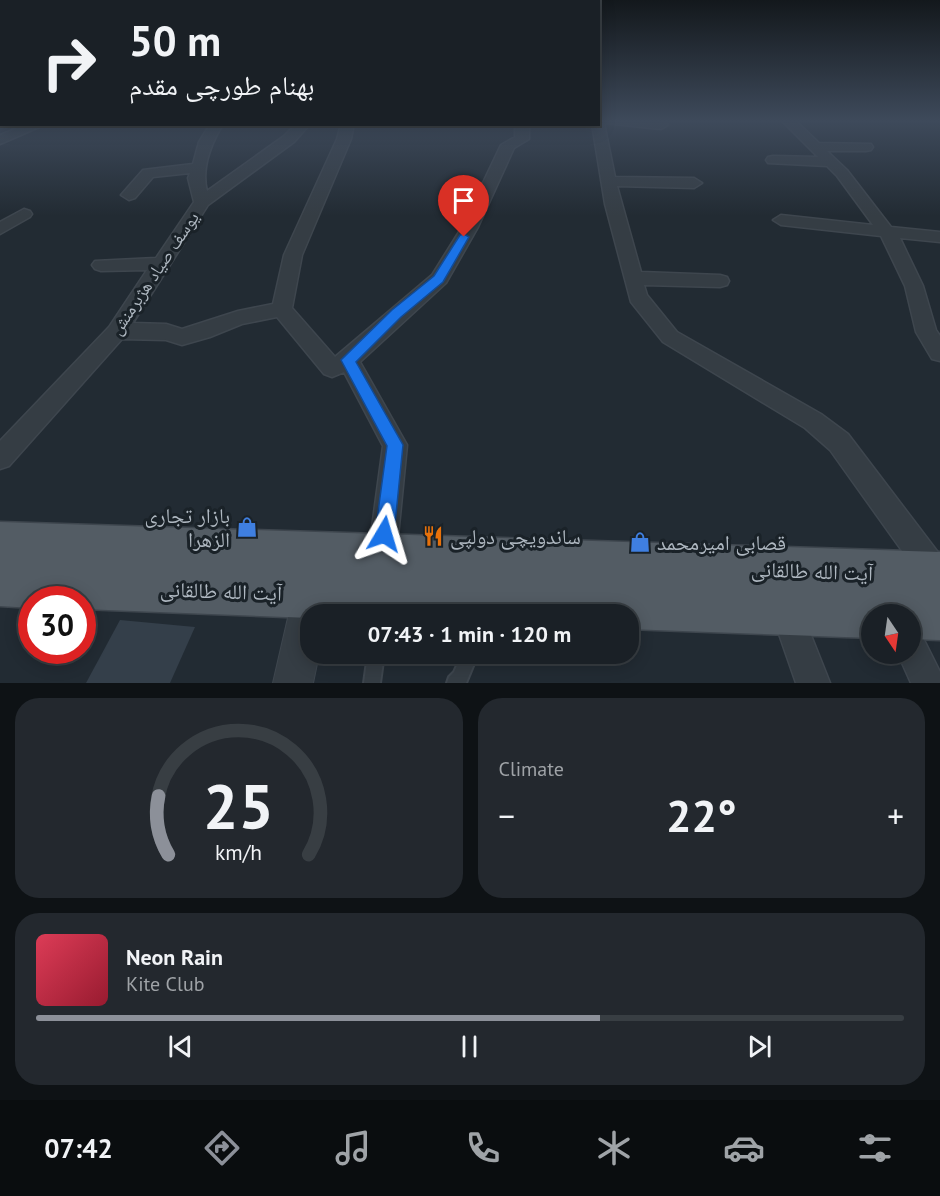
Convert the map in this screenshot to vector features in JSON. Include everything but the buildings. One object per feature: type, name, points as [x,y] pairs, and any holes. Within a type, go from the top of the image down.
[{"type":"main road","name":"آیت الله طالقانی","points":[[0,544],[316,574],[378,589],[500,604]]},
{"type":"main road","name":"آیت الله طالقانی","points":[[0,583],[316,574]]},
{"type":"main road","name":"آیت الله طالقانی","points":[[378,589],[939,589]]},
{"type":"main road","name":"آیت الله طالقانی","points":[[921,605],[939,589]]},
{"type":"main road","name":"آیت الله طالقانی","points":[[639,609],[861,614]]},
{"type":"street","name":"یوسف صیاد هژبرمنش","points":[[0,458],[116,332],[162,264],[202,202],[196,178],[203,152]]},
{"type":"street","points":[[202,202],[271,152]]},
{"type":"street","points":[[282,309],[293,255],[339,152]]},
{"type":"street","points":[[282,309],[332,368],[348,360],[439,279],[470,227],[505,152]]},
{"type":"street","points":[[603,152],[622,245],[638,297],[670,337],[803,415],[839,442],[939,589]]},
{"type":"street","points":[[819,152],[869,206],[888,233],[914,286],[926,332],[940,353]]},
{"type":"street","points":[[773,160],[830,162]]},
{"type":"street","points":[[129,195],[148,173],[199,168]]},
{"type":"street","points":[[609,181],[694,183]]},
{"type":"street","points":[[0,229],[24,214]]},
{"type":"street","points":[[781,220],[940,237]]},
{"type":"street","points":[[101,265],[162,264]]},
{"type":"street","points":[[633,278],[720,281]]},
{"type":"street","points":[[116,332],[137,330],[165,332],[182,337],[203,332],[238,318],[282,309]]},
{"type":"street","points":[[348,360],[395,445],[378,589]]},
{"type":"street","points":[[293,683],[316,574]]},
{"type":"street","points":[[786,611],[813,683]]},
{"type":"street","points":[[919,664],[928,683]]},
{"type":"lane","points":[[372,683],[375,664]]},
{"type":"lane","points":[[455,683],[460,678],[466,664]]},
{"type":"place","name":"بازار تجاری الزهرا","points":[[247,527]]},
{"type":"place","name":"ساندویچی دولپی","points":[[433,536]]},
{"type":"place","name":"قصابی امیرمحمد","points":[[640,542]]},
{"type":"route","points":[[384,534],[395,445],[348,360],[439,279],[464,237]]}]
